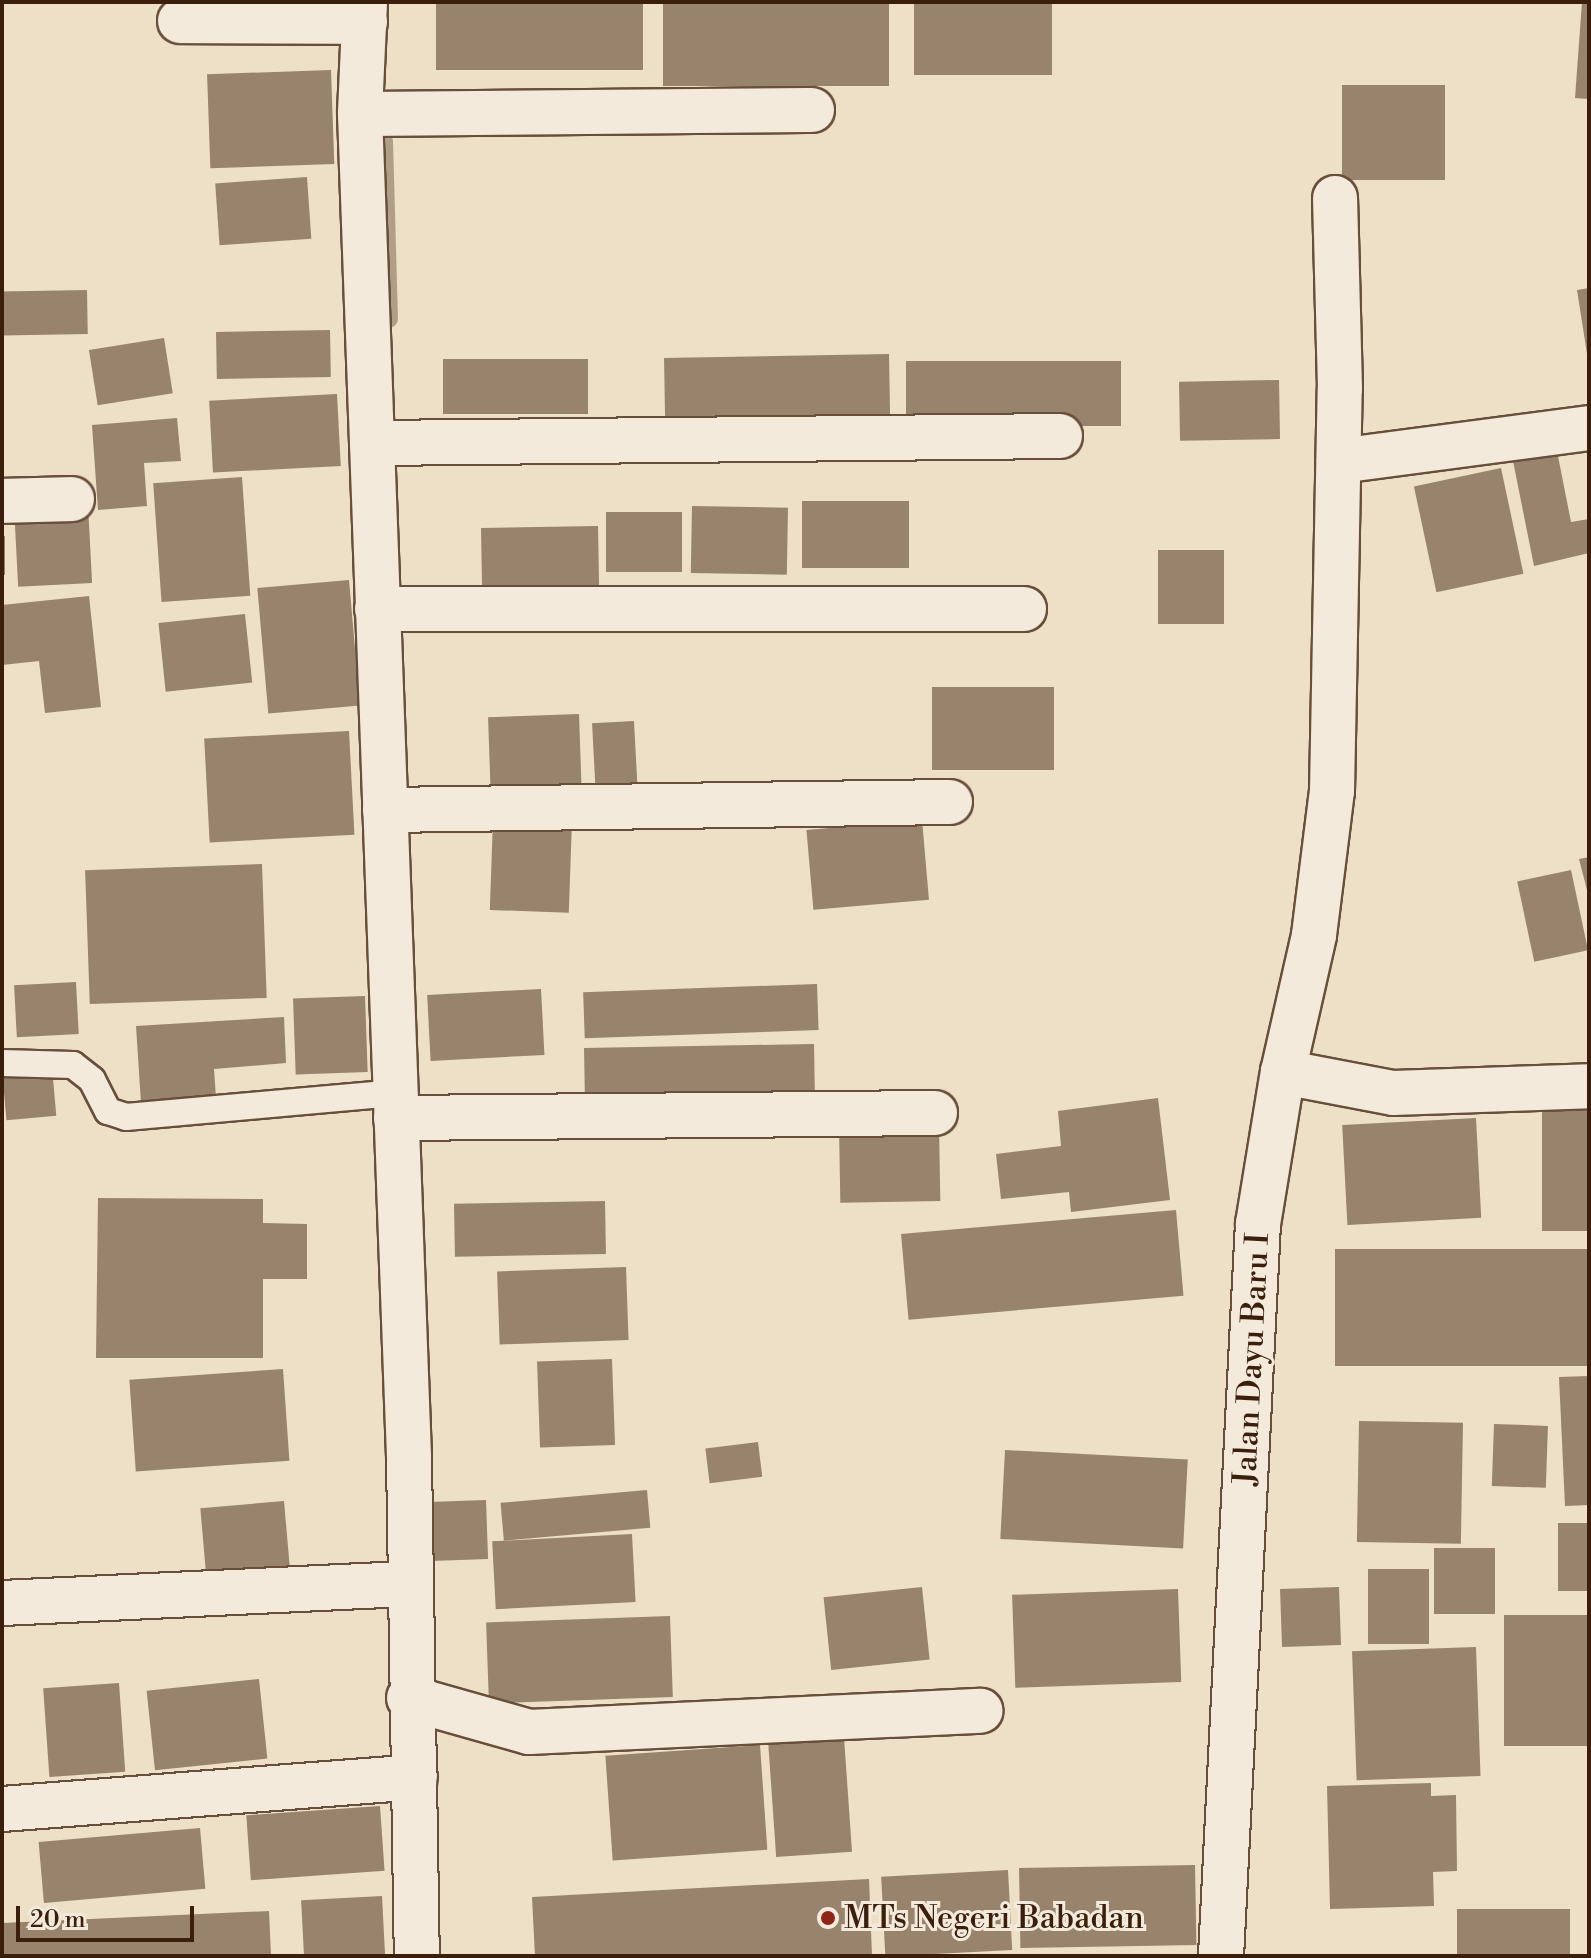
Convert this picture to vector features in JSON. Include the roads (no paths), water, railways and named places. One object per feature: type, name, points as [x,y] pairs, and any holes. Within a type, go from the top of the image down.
[{"type":"street","points":[[180,21],[365,12],[360,114],[395,1106],[409,1584],[409,1698],[415,1777],[417,1956]]},
{"type":"street","points":[[360,114],[812,110]]},
{"type":"street","name":"Jalan Dayu Baru I","points":[[1221,1956],[1258,1224],[1283,1072],[1314,935],[1332,791],[1339,461],[1335,198]]},
{"type":"street","points":[[1339,461],[1589,428]]},
{"type":"street","points":[[372,443],[1060,436]]},
{"type":"street","points":[[2,501],[72,499]]},
{"type":"street","points":[[377,609],[1024,609]]},
{"type":"street","points":[[385,810],[950,802]]},
{"type":"street","points":[[1283,1072],[1393,1093],[1589,1086]]},
{"type":"street","points":[[395,1106],[935,1113]]},
{"type":"street","points":[[2,1603],[409,1584]]},
{"type":"street","points":[[409,1698],[529,1732],[981,1711]]},
{"type":"street","points":[[2,1809],[415,1777]]},
{"type":"lane","points":[[2,1063],[73,1065],[92,1080],[108,1111],[126,1117],[395,1106]]},
{"type":"waterway","points":[[384,141],[389,319]]},
{"type":"place","name":"MTs Negeri Babadan","points":[[828,1918]]}]
